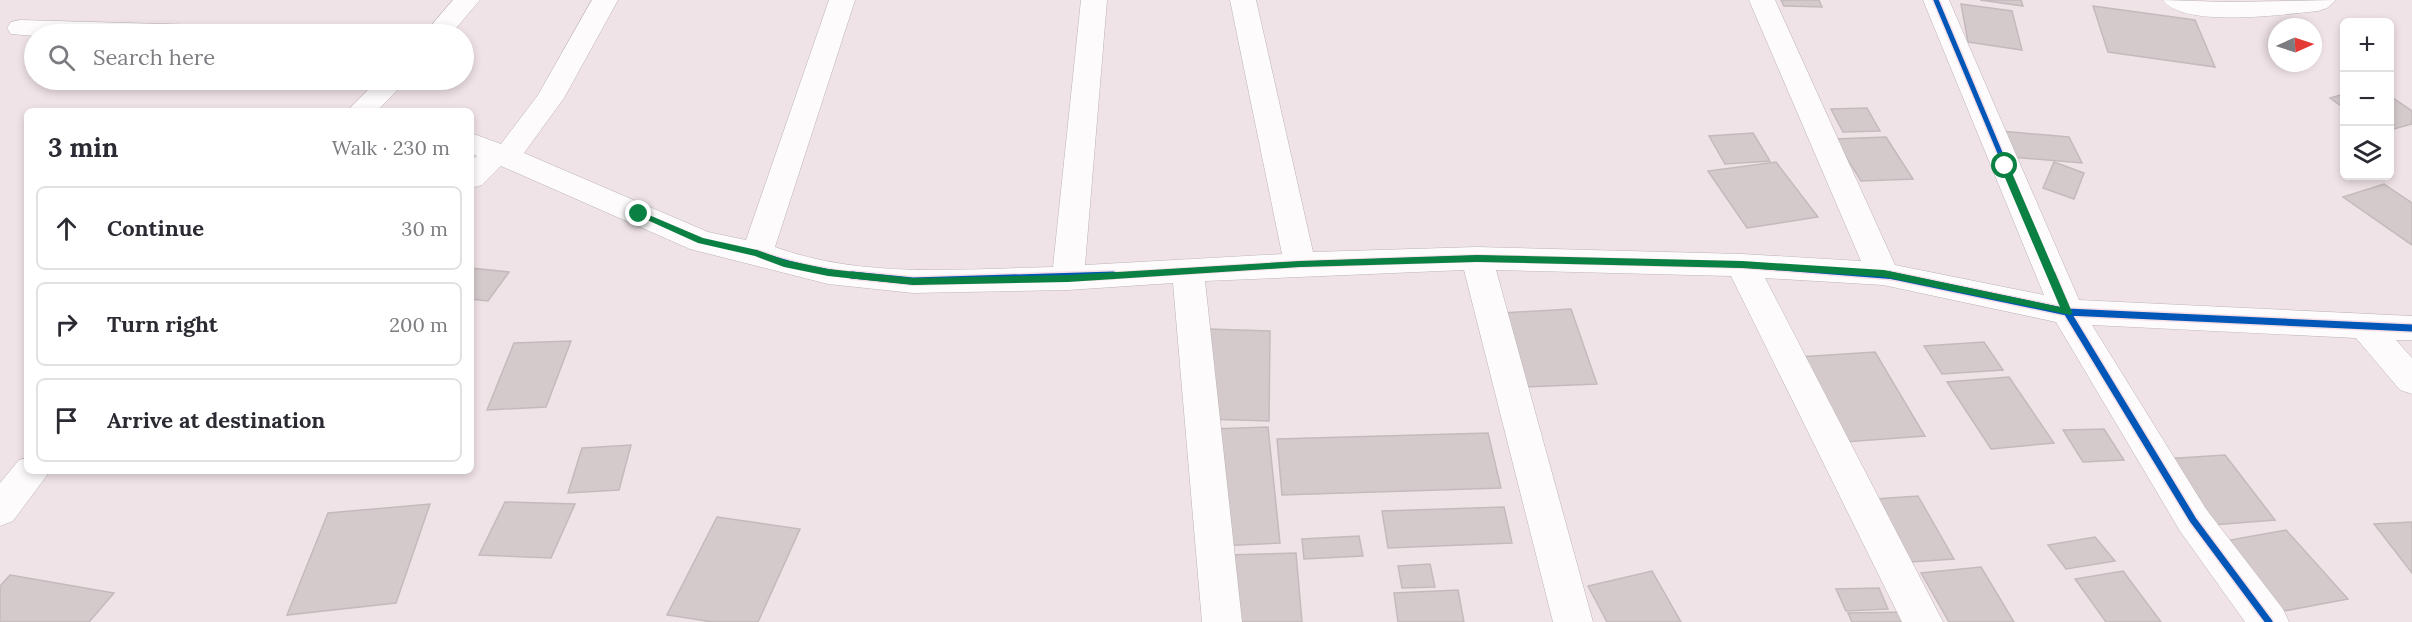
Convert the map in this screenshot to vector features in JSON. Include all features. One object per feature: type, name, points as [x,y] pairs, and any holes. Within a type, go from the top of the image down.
[{"type":"street","points":[[446,24],[467,0]]},
{"type":"street","points":[[474,174],[491,151],[550,98],[604,0]]},
{"type":"street","points":[[757,253],[842,0]]},
{"type":"street","points":[[1068,278],[1094,0]]},
{"type":"street","points":[[1243,0],[1300,264]]},
{"type":"street","points":[[1762,0],[1884,273]]},
{"type":"street","points":[[1936,0],[2067,312],[2193,520],[2269,622]]},
{"type":"street","points":[[2176,0],[2190,7],[2230,9],[2318,3],[2323,0]]},
{"type":"street","points":[[20,27],[24,27]]},
{"type":"street","points":[[367,105],[383,90]]},
{"type":"street","points":[[367,105],[384,108]]},
{"type":"street","points":[[491,151],[701,241],[757,253],[784,263],[828,273],[913,281],[1068,278],[1300,264],[1477,258],[1742,265],[1884,273],[2067,312],[2412,328]]},
{"type":"street","points":[[1477,258],[1573,622]]},
{"type":"street","points":[[1742,265],[1923,622]]},
{"type":"street","points":[[1188,271],[1222,622]]},
{"type":"street","points":[[2365,326],[2412,381]]},
{"type":"street","points":[[0,510],[30,474]]},
{"type":"building","points":[[1781,0],[1819,0],[1822,7],[1784,6]]},
{"type":"building","points":[[1980,0],[2021,0],[2023,6]]},
{"type":"building","points":[[1961,4],[2012,11],[2022,50],[1968,42]]},
{"type":"building","points":[[2093,6],[2195,20],[2215,67],[2108,52]]},
{"type":"building","points":[[2340,95],[2340,105],[2330,98]]},
{"type":"building","points":[[2394,99],[2412,111],[2412,124],[2394,129]]},
{"type":"building","points":[[1867,108],[1880,131],[1843,132],[1831,109]]},
{"type":"building","points":[[2000,131],[2069,137],[2082,163],[2011,157]]},
{"type":"building","points":[[1753,133],[1770,161],[1725,164],[1709,136]]},
{"type":"building","points":[[1886,137],[1913,179],[1861,181],[1835,139]]},
{"type":"building","points":[[1776,162],[1818,217],[1747,228],[1708,171]]},
{"type":"building","points":[[2054,162],[2084,173],[2074,199],[2043,188]]},
{"type":"building","points":[[2384,184],[2412,203],[2412,245],[2343,197]]},
{"type":"building","points":[[474,268],[509,272],[488,301],[474,299]]},
{"type":"building","points":[[1571,309],[1597,384],[1524,387],[1502,313]]},
{"type":"building","points":[[1209,329],[1270,331],[1269,421],[1204,419]]},
{"type":"building","points":[[571,341],[546,407],[487,410],[514,343]]},
{"type":"building","points":[[1984,342],[2003,370],[1942,374],[1924,346]]},
{"type":"building","points":[[1875,352],[1925,436],[1844,442],[1799,357]]},
{"type":"building","points":[[2009,377],[2054,443],[1991,449],[1947,382]]},
{"type":"building","points":[[1268,427],[1280,543],[1219,546],[1212,429]]},
{"type":"building","points":[[2104,429],[2124,460],[2083,462],[2063,430]]},
{"type":"building","points":[[1488,433],[1501,488],[1282,495],[1277,439]]},
{"type":"building","points":[[631,445],[619,490],[568,493],[582,448]]},
{"type":"building","points":[[2225,455],[2275,520],[2212,525],[2164,459]]},
{"type":"building","points":[[1918,496],[1954,559],[1910,562],[1875,499]]},
{"type":"building","points":[[505,502],[575,504],[551,558],[479,555]]},
{"type":"building","points":[[430,504],[396,603],[287,615],[328,513]]},
{"type":"building","points":[[1504,507],[1512,543],[1388,548],[1382,511]]},
{"type":"building","points":[[717,517],[800,529],[758,622],[713,622],[667,615]]},
{"type":"building","points":[[2412,522],[2412,573],[2374,524]]},
{"type":"building","points":[[2286,530],[2348,599],[2284,611],[2225,541]]},
{"type":"building","points":[[1359,536],[1363,556],[1304,559],[1302,539]]},
{"type":"building","points":[[2095,537],[2115,561],[2066,569],[2048,545]]},
{"type":"building","points":[[1296,553],[1302,622],[1231,622],[1227,555]]},
{"type":"building","points":[[1430,564],[1435,587],[1402,588],[1398,566]]},
{"type":"building","points":[[1981,567],[2014,622],[1949,622],[1921,573]]},
{"type":"building","points":[[1652,571],[1681,622],[1607,622],[1588,586]]},
{"type":"building","points":[[2123,571],[2161,622],[2106,622],[2075,579]]},
{"type":"building","points":[[10,575],[114,593],[89,622],[0,622],[0,586]]},
{"type":"building","points":[[1879,588],[1888,609],[1846,611],[1836,589]]},
{"type":"building","points":[[1458,590],[1464,622],[1398,622],[1394,593]]},
{"type":"building","points":[[1908,612],[1912,622],[1852,622],[1848,613]]},
{"type":"cycle path","points":[[1936,0],[2067,312],[2193,520],[2269,622]]},
{"type":"cycle path","points":[[757,253],[784,263],[828,273],[913,281],[1068,278],[1300,264],[1477,258],[1742,265],[1883,274],[2067,312],[2412,328]]},
{"type":"route","points":[[639,214],[701,241],[757,253],[784,263],[828,273],[913,281],[1068,278],[1300,264],[1477,258],[1742,265],[1884,273],[2067,312],[2005,166]]}]
